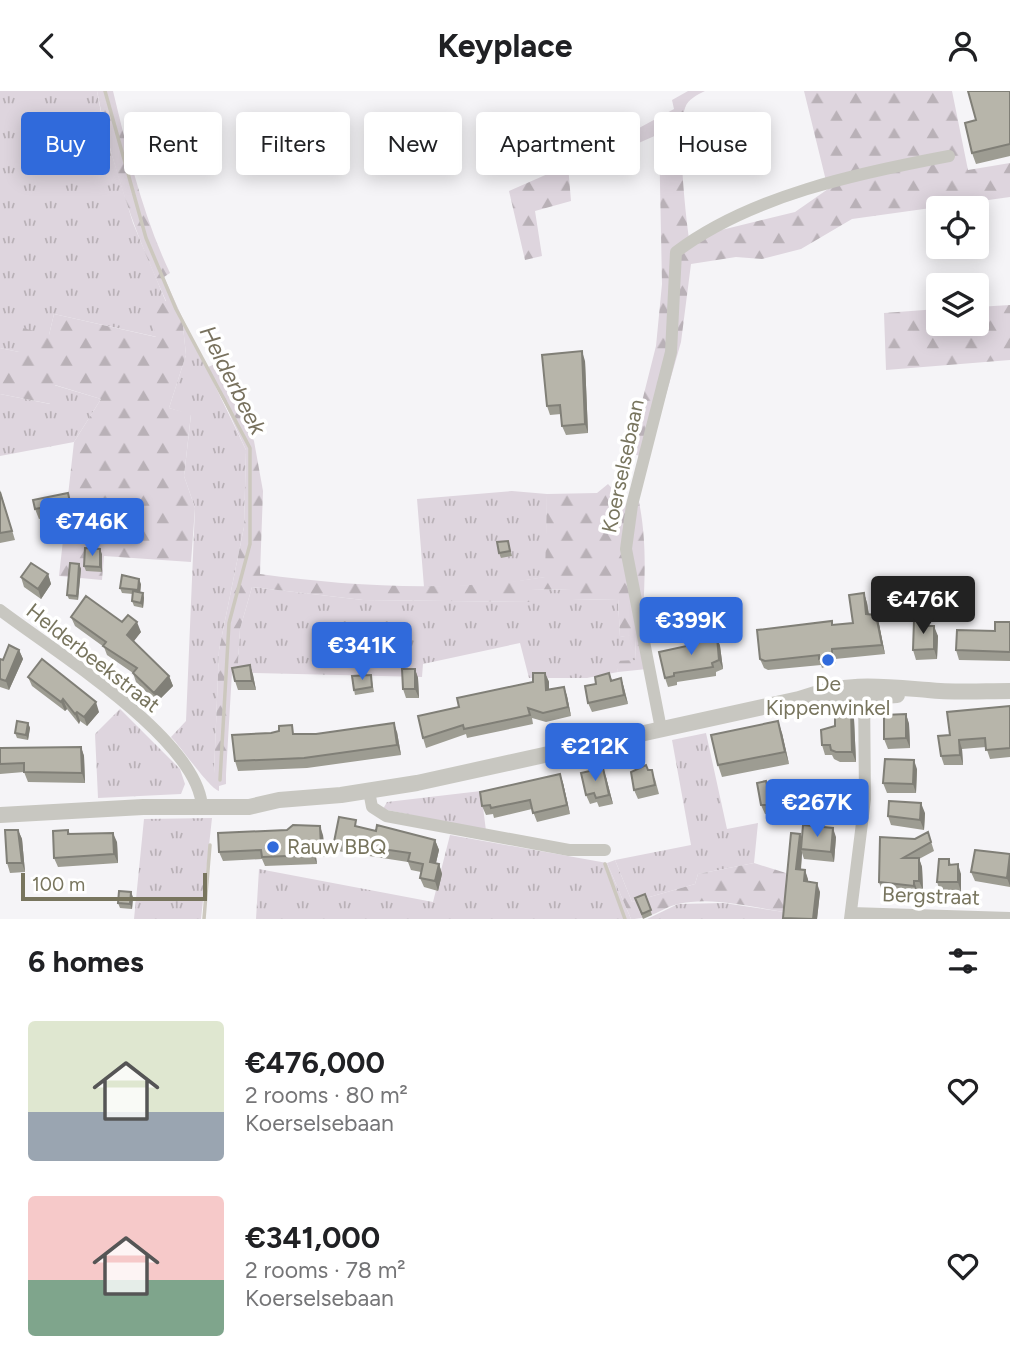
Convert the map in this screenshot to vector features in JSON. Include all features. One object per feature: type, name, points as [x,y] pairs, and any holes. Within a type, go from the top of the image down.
[{"type":"street","name":"Koerselsebaan","points":[[661,729],[626,549],[632,505],[671,352],[676,252],[704,231],[765,205],[874,170],[949,156]]},
{"type":"street","name":"Helderbeekstraat","points":[[0,610],[127,705],[193,774],[202,803]]},
{"type":"street","points":[[0,815],[143,807],[157,802],[202,803],[250,796],[279,800],[369,791],[799,699],[826,690],[864,691],[898,685],[928,690],[1010,691]]},
{"type":"street","points":[[851,916],[864,799],[864,691]]},
{"type":"street","points":[[369,791],[372,807],[386,816],[569,850],[605,851]]},
{"type":"street","name":"Bergstraat","points":[[851,916],[1010,918]]},
{"type":"green space","points":[[0,91],[97,91],[101,112],[21,112],[21,175],[110,175],[110,148],[133,223],[166,302],[157,337],[54,314],[49,335],[19,352],[0,348]]},
{"type":"green space","points":[[97,91],[113,91],[124,134],[124,175],[135,175],[144,207],[170,273],[164,277],[182,317],[186,355],[169,408],[191,414],[184,476],[195,508],[191,562],[104,556],[102,580],[59,576],[74,442],[101,399],[55,385],[51,404],[0,394],[0,348],[19,352],[23,328],[49,335],[54,314],[156,337],[150,307],[166,301],[144,250],[110,148],[110,112],[102,112]]},
{"type":"green space","points":[[688,91],[705,91],[688,102],[684,112],[668,112],[674,109],[672,100]]},
{"type":"green space","points":[[804,91],[952,91],[968,170],[1010,163],[1010,197],[989,200],[989,196],[926,196],[926,209],[852,219],[801,249],[762,259],[736,257],[691,264],[681,342],[648,458],[629,453],[656,346],[662,284],[660,175],[682,175],[689,238],[795,212],[828,189]]},
{"type":"green space","points":[[654,120],[654,136],[640,142],[640,127]]},
{"type":"green space","points":[[545,175],[569,175],[571,201],[535,211],[542,256],[525,260],[509,191]]},
{"type":"green space","points":[[1010,305],[1010,360],[886,370],[884,313],[926,310],[926,336],[989,336],[989,306]]},
{"type":"green space","points":[[182,317],[246,450],[244,527],[219,650],[214,773],[226,774],[226,784],[219,786],[219,791],[209,783],[171,737],[186,721],[195,508],[184,476],[191,415],[169,408],[186,355]]},
{"type":"green space","points":[[217,363],[254,441],[263,491],[260,574],[403,586],[474,585],[545,577],[547,494],[597,493],[608,484],[633,511],[638,497],[644,542],[643,622],[647,669],[618,672],[615,661],[636,660],[635,635],[620,637],[618,599],[572,600],[571,590],[532,589],[532,602],[363,600],[252,587],[240,629],[238,664],[256,665],[255,673],[232,672],[226,774],[214,774],[219,650],[244,527],[246,450],[208,367]]},
{"type":"green space","points":[[54,385],[101,399],[74,442],[0,456],[0,394],[50,404]]},
{"type":"green space","points":[[512,491],[547,494],[546,577],[492,585],[424,587],[417,499]]},
{"type":"green space","points":[[252,587],[363,600],[531,602],[531,589],[572,590],[573,600],[618,599],[620,637],[635,634],[636,661],[616,661],[618,672],[587,678],[529,678],[520,643],[423,664],[422,677],[255,673],[255,665],[238,665],[240,629]]},
{"type":"green space","points":[[120,709],[180,769],[185,784],[181,794],[98,798],[95,734]]},
{"type":"green space","points":[[706,733],[727,829],[758,823],[754,863],[698,874],[695,884],[632,902],[615,860],[691,845],[672,740]]},
{"type":"green space","points":[[481,791],[486,831],[383,809],[387,802]]},
{"type":"green space","points":[[212,818],[201,919],[134,919],[144,819]]},
{"type":"green space","points":[[450,835],[607,863],[631,919],[256,919],[259,869],[433,902]]},
{"type":"green space","points":[[615,860],[632,902],[695,884],[698,874],[754,863],[786,873],[784,912],[704,901],[678,904],[645,917],[631,919],[607,863]]},
{"type":"green space","points":[[724,903],[784,912],[783,919],[647,919],[678,904]]},
{"type":"building","points":[[968,91],[1010,91],[1010,144],[972,153],[965,123],[976,120]]},
{"type":"building","points":[[582,351],[585,424],[562,426],[560,405],[547,406],[542,355]]},
{"type":"building","points":[[0,492],[12,531],[0,533]]},
{"type":"building","points":[[68,493],[70,502],[35,509],[33,500]]},
{"type":"building","points":[[508,541],[510,551],[499,553],[497,542]]},
{"type":"building","points":[[85,548],[100,549],[100,567],[84,566]]},
{"type":"building","points":[[31,563],[48,574],[38,589],[21,577]]},
{"type":"building","points":[[70,563],[79,564],[77,596],[67,595]]},
{"type":"building","points":[[122,575],[139,579],[138,590],[120,588]]},
{"type":"building","points":[[133,591],[143,593],[141,603],[132,601]]},
{"type":"building","points":[[864,593],[866,614],[876,615],[882,645],[832,649],[832,654],[819,659],[819,655],[765,661],[760,659],[757,630],[832,621],[832,625],[853,623],[849,595]]},
{"type":"building","points":[[86,596],[122,622],[128,615],[137,622],[127,635],[169,676],[154,693],[133,673],[137,668],[103,646],[106,642],[71,617]]},
{"type":"building","points":[[675,608],[678,619],[668,622],[665,610]]},
{"type":"building","points":[[914,620],[927,620],[927,626],[934,626],[934,649],[913,650]]},
{"type":"building","points":[[995,622],[1010,622],[1010,652],[956,650],[957,630],[995,631]]},
{"type":"building","points":[[695,636],[717,637],[719,660],[712,663],[713,667],[674,673],[674,676],[665,678],[659,652],[696,644]]},
{"type":"building","points":[[9,645],[19,650],[6,681],[0,679],[0,659],[3,660]]},
{"type":"building","points":[[42,659],[96,702],[84,717],[77,712],[75,714],[63,699],[61,702],[28,677]]},
{"type":"building","points":[[250,665],[252,681],[235,681],[232,668]]},
{"type":"building","points":[[402,669],[415,669],[415,689],[403,689]]},
{"type":"building","points":[[533,673],[545,673],[546,690],[564,687],[568,707],[543,713],[528,708],[530,715],[464,729],[463,725],[423,738],[418,716],[459,707],[457,698],[533,682]]},
{"type":"building","points":[[609,673],[611,681],[621,678],[624,695],[588,703],[585,686],[596,684],[595,677]]},
{"type":"building","points":[[371,675],[372,687],[354,690],[352,676]]},
{"type":"building","points":[[1010,706],[1010,748],[986,750],[985,738],[959,740],[960,755],[941,756],[938,736],[950,735],[947,712]]},
{"type":"building","points":[[851,709],[852,752],[836,752],[831,750],[830,745],[822,745],[821,730],[835,726],[835,710]]},
{"type":"building","points":[[906,714],[906,738],[884,739],[884,715]]},
{"type":"building","points":[[17,721],[28,723],[26,735],[15,733]]},
{"type":"building","points":[[778,721],[785,752],[718,765],[711,735]]},
{"type":"building","points":[[394,723],[397,745],[304,758],[235,761],[232,735],[271,733],[279,731],[279,726],[292,725],[293,734],[316,734]]},
{"type":"building","points":[[81,747],[82,773],[24,772],[24,763],[0,764],[0,748]]},
{"type":"building","points":[[885,759],[914,760],[913,784],[883,783]]},
{"type":"building","points":[[646,765],[648,770],[652,770],[655,785],[634,790],[631,772]]},
{"type":"building","points":[[603,768],[609,795],[596,798],[594,793],[586,795],[581,773]]},
{"type":"building","points":[[560,774],[567,805],[533,813],[530,800],[491,808],[490,805],[482,806],[480,792]]},
{"type":"building","points":[[766,781],[769,795],[779,795],[768,805],[761,805],[757,783]]},
{"type":"building","points":[[823,784],[839,785],[839,809],[822,808]]},
{"type":"building","points":[[889,801],[921,803],[920,820],[888,816]]},
{"type":"building","points":[[339,817],[356,820],[355,826],[376,831],[377,825],[435,840],[430,862],[439,864],[435,881],[420,878],[423,864],[408,861],[410,853],[334,842]]},
{"type":"building","points":[[293,825],[320,826],[321,848],[313,848],[313,855],[262,857],[261,850],[219,852],[218,833],[287,830]]},
{"type":"building","points":[[803,825],[833,828],[831,852],[801,849]]},
{"type":"building","points":[[5,830],[18,830],[22,863],[7,863]]},
{"type":"building","points":[[68,830],[68,834],[113,833],[114,854],[54,858],[53,831]]},
{"type":"building","points":[[928,832],[931,842],[903,858],[919,858],[919,881],[914,881],[914,886],[879,882],[880,837],[915,839]]},
{"type":"building","points":[[791,833],[800,834],[796,869],[805,870],[804,881],[817,883],[813,919],[783,918]]},
{"type":"building","points":[[975,850],[1010,854],[1007,878],[971,872]]},
{"type":"building","points":[[939,859],[949,859],[949,865],[958,864],[958,882],[937,882]]},
{"type":"building","points":[[119,891],[131,892],[130,904],[118,903]]},
{"type":"building","points":[[645,894],[651,910],[642,914],[635,898]]},
{"type":"waterway","name":"Helderbeek","points":[[105,91],[146,238],[176,309],[250,448],[250,544],[229,623],[220,780]]},
{"type":"waterway","name":"Helderbeek","points":[[204,919],[210,845]]},
{"type":"waterway","points":[[605,864],[625,919]]},
{"type":"place","name":"De Kippenwinkel","points":[[828,660]]},
{"type":"place","name":"Rauw BBQ","points":[[273,847]]}]
